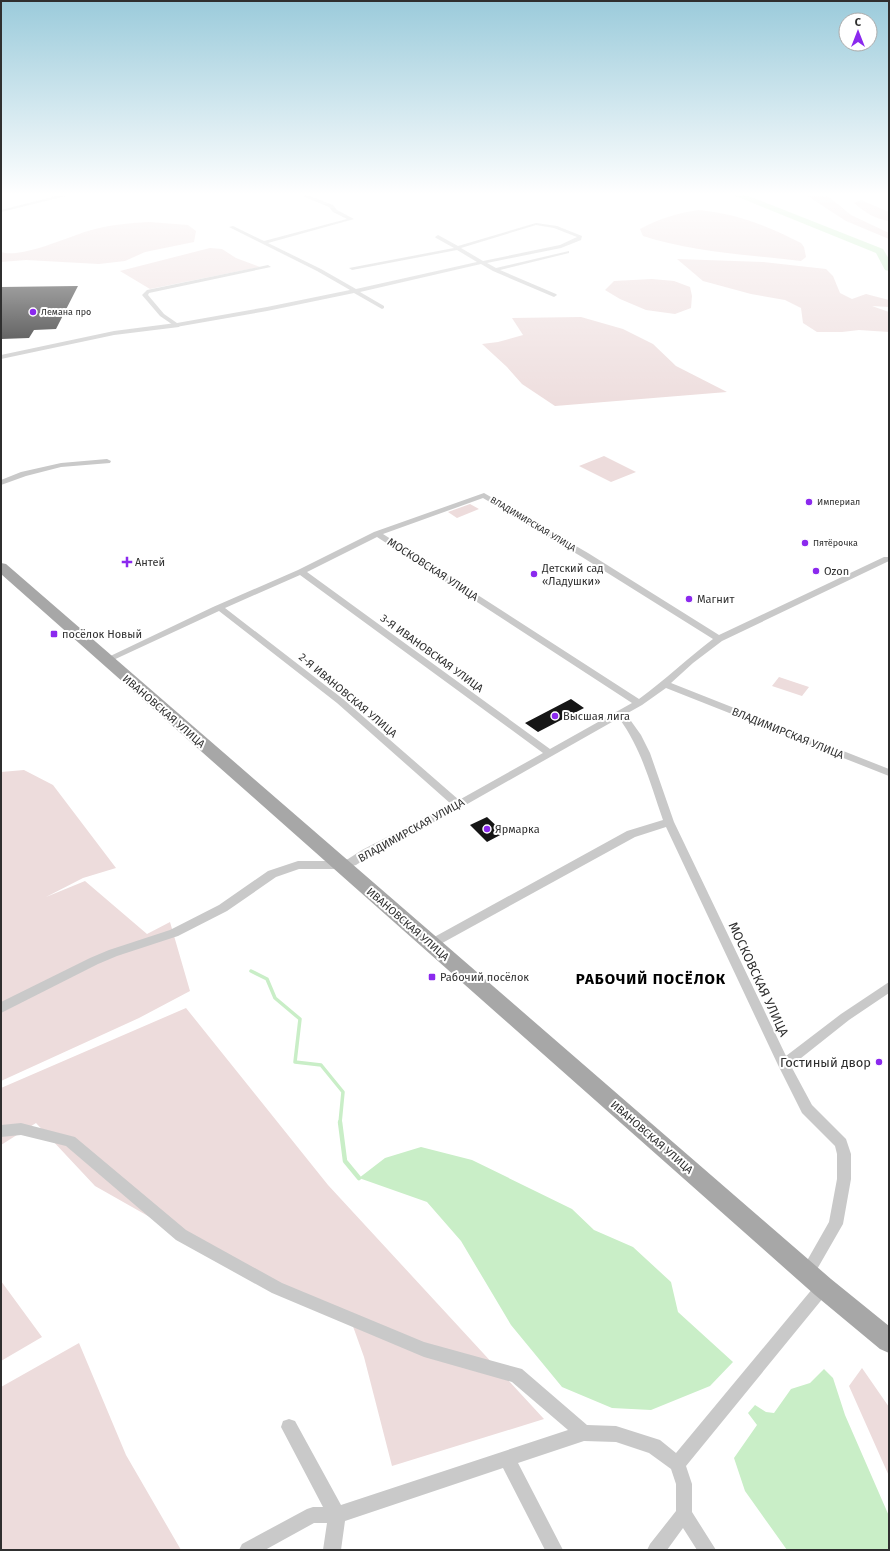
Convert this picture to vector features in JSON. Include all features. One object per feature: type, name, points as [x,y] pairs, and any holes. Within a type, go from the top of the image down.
[{"type":"main road","name":"ИВАНОВСКАЯ УЛИЦА","points":[[1,567],[823,1287],[889,1341]]},
{"type":"street","points":[[176,325],[162,315],[146,297],[145,295],[147,292],[266,267]]},
{"type":"street","points":[[314,267],[382,307]]},
{"type":"street","points":[[1,357],[114,333],[227,317],[461,267]]},
{"type":"street","points":[[490,267],[554,295]]},
{"type":"street","points":[[495,270],[505,267]]},
{"type":"street","points":[[1,483],[24,474],[61,465],[108,461]]},
{"type":"street","name":"ВЛАДИМИРСКАЯ УЛИЦА","points":[[377,534],[484,495],[591,559],[719,639]]},
{"type":"street","name":"МОСКОВСКАЯ УЛИЦА","points":[[106,660],[301,572],[377,534],[639,703]]},
{"type":"street","name":"ВЛАДИМИРСКАЯ УЛИЦА","points":[[342,865],[352,862],[366,853],[458,805],[639,703],[665,684],[690,661],[719,639],[887,559]]},
{"type":"street","name":"3-Я ИВАНОВСКАЯ УЛИЦА","points":[[301,572],[549,754]]},
{"type":"street","name":"2-Я ИВАНОВСКАЯ УЛИЦА","points":[[220,608],[340,701],[458,805]]},
{"type":"street","name":"ВЛАДИМИРСКАЯ УЛИЦА","points":[[665,684],[889,773]]},
{"type":"street","name":"МОСКОВСКАЯ УЛИЦА","points":[[620,713],[636,735],[645,753],[669,822],[784,1065],[807,1109],[841,1143],[844,1154],[844,1179],[836,1224],[807,1273]]},
{"type":"street","points":[[431,944],[631,834],[669,822]]},
{"type":"street","points":[[1,1008],[94,961],[174,933],[223,908],[278,871],[298,865],[342,865]]},
{"type":"street","points":[[784,1065],[845,1017],[889,987]]},
{"type":"street","points":[[1,1131],[20,1129],[70,1141],[181,1235],[285,1291],[424,1349],[516,1375],[584,1433]]},
{"type":"street","points":[[677,1464],[823,1287]]},
{"type":"street","points":[[289,1427],[337,1515],[332,1550]]},
{"type":"street","points":[[248,1550],[313,1515],[337,1515],[584,1433],[616,1434],[654,1446],[677,1464],[684,1484],[684,1514],[707,1550]]},
{"type":"street","points":[[506,1459],[554,1550]]},
{"type":"street","points":[[656,1550],[684,1514]]},
{"type":"shaded area","points":[[134,267],[258,267],[150,289],[120,271]]},
{"type":"shaded area","points":[[687,267],[811,267],[826,269],[833,276],[840,293],[852,299],[866,294],[889,300],[889,307],[872,306],[889,312],[889,332],[859,330],[817,332],[803,323],[801,308],[785,300],[751,294],[703,281]]},
{"type":"shaded area","points":[[652,279],[674,281],[690,287],[692,296],[691,308],[675,314],[646,310],[620,299],[605,290],[614,281]]},
{"type":"shaded area","points":[[581,317],[623,329],[653,344],[676,366],[727,392],[555,406],[522,384],[507,367],[482,344],[498,342],[523,335],[512,318]]},
{"type":"shaded area","points":[[604,456],[636,472],[611,482],[579,466]]},
{"type":"shaded area","points":[[470,504],[479,509],[457,518],[448,512]]},
{"type":"shaded area","points":[[779,677],[809,687],[802,696],[772,686]]},
{"type":"shaded area","points":[[24,770],[53,785],[116,868],[83,878],[46,897],[85,881],[147,934],[170,922],[190,991],[139,1018],[1,1081],[1,772]]},
{"type":"shaded area","points":[[186,1008],[328,1185],[544,1419],[392,1466],[364,1357],[350,1318],[222,1258],[95,1186],[36,1123],[1,1145],[1,1088]]},
{"type":"shaded area","points":[[421,1147],[472,1160],[572,1209],[594,1230],[633,1247],[671,1282],[678,1312],[733,1362],[710,1386],[651,1410],[612,1408],[562,1387],[511,1325],[461,1241],[427,1202],[359,1178],[385,1158]]},
{"type":"shaded area","points":[[1,1281],[42,1337],[1,1361]]},
{"type":"shaded area","points":[[79,1343],[126,1455],[181,1550],[1,1550],[1,1387]]},
{"type":"shaded area","points":[[862,1368],[889,1407],[889,1476],[849,1386]]},
{"type":"shaded area","points":[[824,1369],[833,1378],[845,1415],[889,1516],[889,1550],[787,1550],[745,1491],[734,1458],[757,1425],[748,1413],[755,1405],[766,1412],[774,1413],[791,1389],[810,1383]]},
{"type":"building","name":"Лемана про","points":[[78,286],[56,329],[34,330],[29,338],[1,339],[1,287]]},
{"type":"building","name":"Высшая лига","points":[[571,699],[584,708],[538,732],[525,723]]},
{"type":"building","name":"Ярмарка","points":[[487,817],[504,833],[487,842],[470,825]]},
{"type":"waterway","points":[[251,971],[267,979],[275,998],[300,1019],[295,1062],[321,1065],[343,1092],[340,1122]]},
{"type":"waterway","points":[[340,1122],[345,1161],[359,1178]]},
{"type":"place","name":"Лемана про","points":[[33,312]]},
{"type":"place","name":"Империал","points":[[809,502]]},
{"type":"place","name":"Пятёрочка","points":[[805,543]]},
{"type":"place","name":"Антей","points":[[127,562]]},
{"type":"place","name":"Ozon","points":[[816,571]]},
{"type":"place","name":"Детский сад «Ладушки»","points":[[534,574]]},
{"type":"place","name":"Магнит","points":[[689,599]]},
{"type":"place","name":"посёлок Новый","points":[[54,634]]},
{"type":"place","name":"Высшая лига","points":[[555,716]]},
{"type":"place","name":"Ярмарка","points":[[487,829]]},
{"type":"place","name":"Рабочий посёлок","points":[[432,977]]},
{"type":"place","name":"Гостиный двор","points":[[879,1062]]},
{"type":"district","name":"РАБОЧИЙ ПОСЁЛОК","points":[[651,979]]}]
